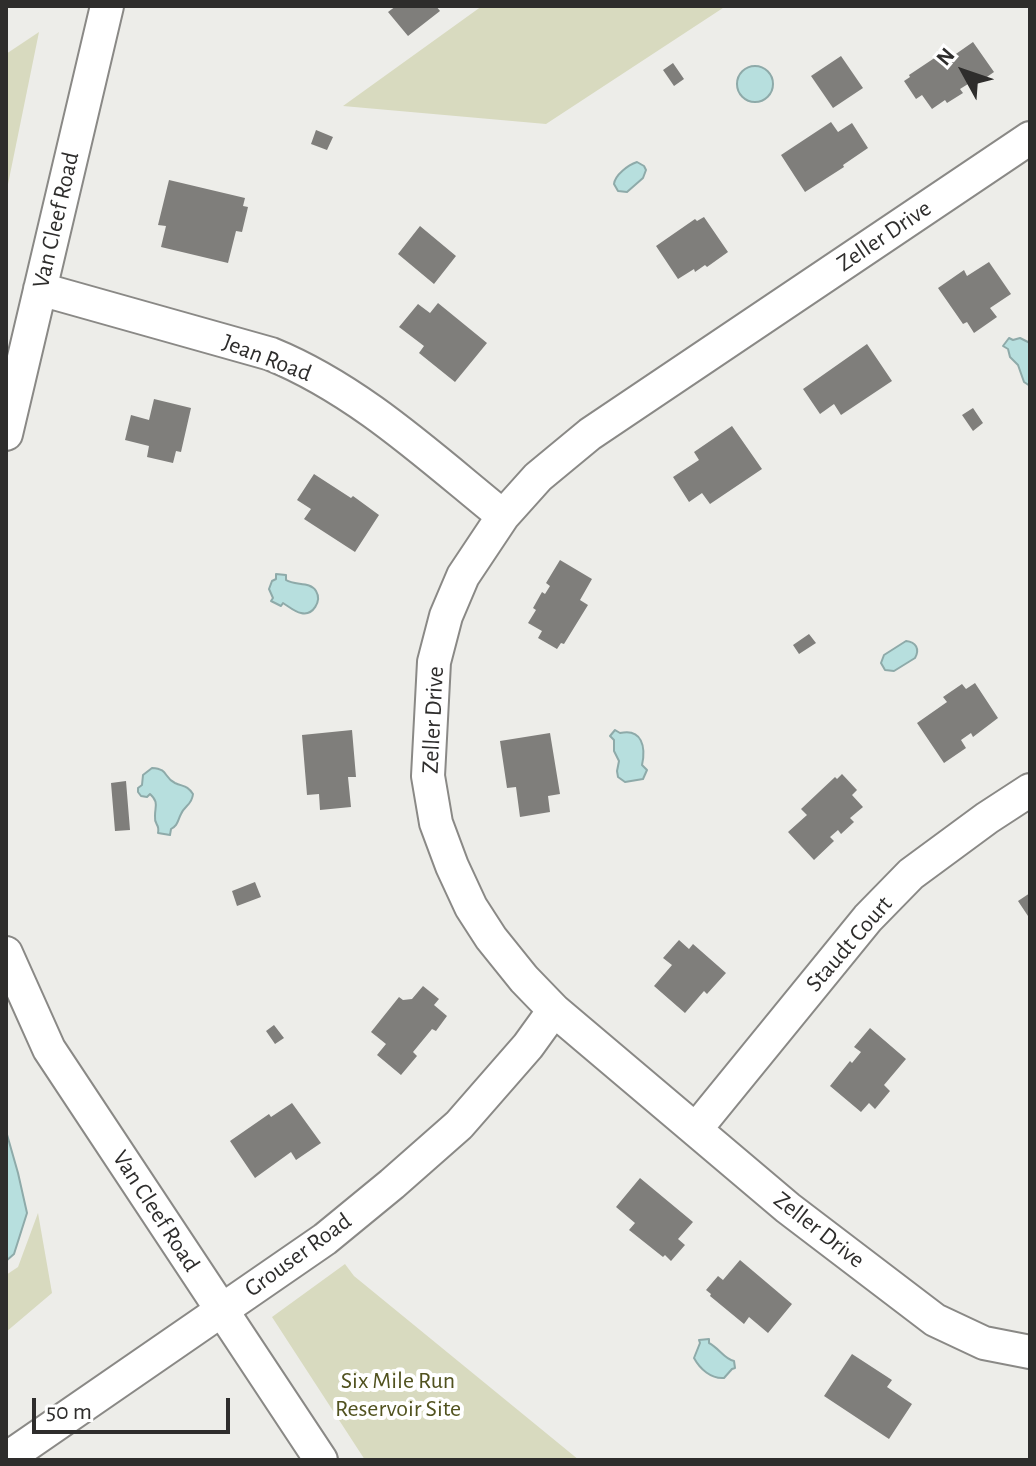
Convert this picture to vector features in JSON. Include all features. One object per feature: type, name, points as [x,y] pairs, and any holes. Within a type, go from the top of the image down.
[{"type":"street","name":"Van Cleef Road","points":[[6,434],[107,6]]},
{"type":"street","name":"Zeller Drive","points":[[1030,138],[590,434],[538,477],[503,516],[463,576],[446,616],[434,662],[428,776],[436,823],[471,907],[499,949],[554,1010],[788,1208],[935,1320],[984,1343],[1030,1352]]},
{"type":"street","name":"Jean Road","points":[[40,289],[271,354],[303,367],[375,412],[503,516]]},
{"type":"street","name":"Staudt Court","points":[[696,1129],[868,918],[911,874],[1030,790]]},
{"type":"street","name":"Van Cleef Road","points":[[6,953],[49,1049],[321,1460]]},
{"type":"street","name":"Grouser Road","points":[[6,1459],[325,1239],[459,1125],[528,1046],[554,1010]]},
{"type":"green space","points":[[482,6],[726,6],[546,124],[343,106]]},
{"type":"green space","points":[[39,32],[6,194],[6,54]]},
{"type":"green space","points":[[38,1213],[52,1293],[6,1332],[6,1275],[18,1267]]},
{"type":"green space","name":"Six Mile Run Reservoir Site","points":[[345,1264],[354,1276],[579,1460],[365,1460],[272,1317]]},
{"type":"water","points":[[755,66],[768,71],[773,84],[768,97],[755,102],[742,97],[737,84],[742,71]]},
{"type":"water","points":[[637,162],[646,170],[643,178],[627,192],[618,191],[614,184],[617,177]]},
{"type":"water","points":[[1009,338],[1020,338],[1030,343],[1030,386],[1024,382],[1018,365],[1003,346]]},
{"type":"water","points":[[276,574],[286,575],[286,580],[290,582],[313,588],[318,599],[313,610],[301,613],[283,603],[281,606],[271,601],[273,598],[269,589]]},
{"type":"water","points":[[906,641],[916,646],[915,658],[894,671],[885,670],[881,663],[884,655]]},
{"type":"water","points":[[615,730],[633,733],[641,740],[642,765],[647,770],[643,779],[625,782],[618,777],[619,761],[614,751],[614,740],[610,736]]},
{"type":"water","points":[[152,768],[161,770],[171,781],[193,794],[170,835],[158,833],[153,797],[150,794],[141,796],[138,792],[143,775]]},
{"type":"water","points":[[6,1131],[27,1213],[14,1254],[6,1261]]},
{"type":"water","points":[[709,1339],[709,1343],[734,1361],[735,1368],[724,1378],[706,1372],[694,1358],[699,1340]]},
{"type":"building","points":[[396,6],[436,6],[440,11],[408,36],[388,12]]},
{"type":"building","points":[[973,42],[994,72],[971,88],[968,84],[960,89],[963,93],[932,109],[922,95],[916,99],[904,81],[909,75],[948,49],[953,56]]},
{"type":"building","points":[[841,56],[863,88],[833,108],[811,76]]},
{"type":"building","points":[[673,63],[684,79],[674,86],[663,70]]},
{"type":"building","points":[[831,122],[838,132],[852,123],[868,148],[805,192],[781,155]]},
{"type":"building","points":[[316,130],[333,137],[327,150],[311,144]]},
{"type":"building","points":[[169,180],[245,198],[243,206],[248,207],[242,232],[236,231],[228,263],[161,247],[166,226],[158,225]]},
{"type":"building","points":[[704,217],[728,252],[707,267],[705,265],[695,272],[694,269],[678,279],[656,246],[695,219]]},
{"type":"building","points":[[420,226],[456,256],[434,284],[398,254]]},
{"type":"building","points":[[989,262],[1011,294],[990,308],[997,317],[974,333],[967,322],[963,324],[938,288],[964,270],[967,276]]},
{"type":"building","points":[[438,303],[487,343],[455,382],[419,353],[424,346],[399,327],[418,304],[430,313]]},
{"type":"building","points":[[867,344],[892,381],[841,415],[834,404],[820,414],[803,389]]},
{"type":"building","points":[[154,399],[191,408],[181,452],[176,451],[173,463],[147,457],[149,446],[125,440],[131,415],[149,420]]},
{"type":"building","points":[[973,408],[983,423],[973,431],[962,415]]},
{"type":"building","points":[[732,426],[762,469],[710,504],[702,493],[689,502],[673,477],[699,460],[694,452]]},
{"type":"building","points":[[314,474],[379,515],[355,552],[304,519],[311,509],[297,500]]},
{"type":"building","points":[[560,560],[592,579],[580,600],[588,605],[564,644],[561,643],[557,649],[538,638],[542,631],[528,623],[542,592],[545,594],[550,586],[546,583]]},
{"type":"building","points":[[809,634],[816,643],[799,654],[793,645]]},
{"type":"building","points":[[975,683],[998,718],[973,737],[971,733],[961,740],[966,748],[944,763],[917,723],[947,702],[943,697],[962,684],[966,689]]},
{"type":"building","points":[[352,730],[356,777],[348,777],[351,807],[320,810],[319,794],[307,795],[302,735]]},
{"type":"building","points":[[550,733],[560,794],[548,796],[550,812],[520,817],[516,787],[507,788],[500,741]]},
{"type":"building","points":[[842,774],[857,790],[852,795],[863,807],[850,818],[854,822],[841,834],[838,830],[830,837],[834,841],[814,860],[788,832],[807,815],[801,809]]},
{"type":"building","points":[[126,781],[130,830],[115,831],[111,783]]},
{"type":"building","points":[[255,882],[261,897],[237,906],[232,891]]},
{"type":"building","points":[[1030,893],[1030,919],[1018,901]]},
{"type":"building","points":[[679,940],[689,949],[693,944],[726,973],[707,994],[704,991],[685,1013],[654,986],[672,965],[663,958]]},
{"type":"building","points":[[423,986],[439,999],[434,1005],[447,1016],[413,1052],[417,1056],[401,1075],[377,1055],[386,1044],[371,1032],[399,997],[412,999]]},
{"type":"building","points":[[274,1025],[284,1038],[275,1044],[266,1031]]},
{"type":"building","points":[[870,1028],[906,1059],[884,1085],[890,1091],[875,1109],[869,1103],[861,1112],[830,1086],[861,1052],[854,1047]]},
{"type":"building","points":[[292,1103],[321,1143],[296,1160],[291,1152],[255,1178],[230,1141],[269,1114],[271,1117]]},
{"type":"building","points":[[640,1178],[693,1222],[678,1239],[685,1245],[671,1261],[629,1230],[635,1223],[616,1207]]},
{"type":"building","points":[[740,1260],[792,1304],[768,1333],[749,1317],[744,1324],[706,1290],[718,1276],[723,1280]]},
{"type":"building","points":[[852,1354],[892,1380],[887,1387],[912,1404],[889,1439],[824,1396]]}]
